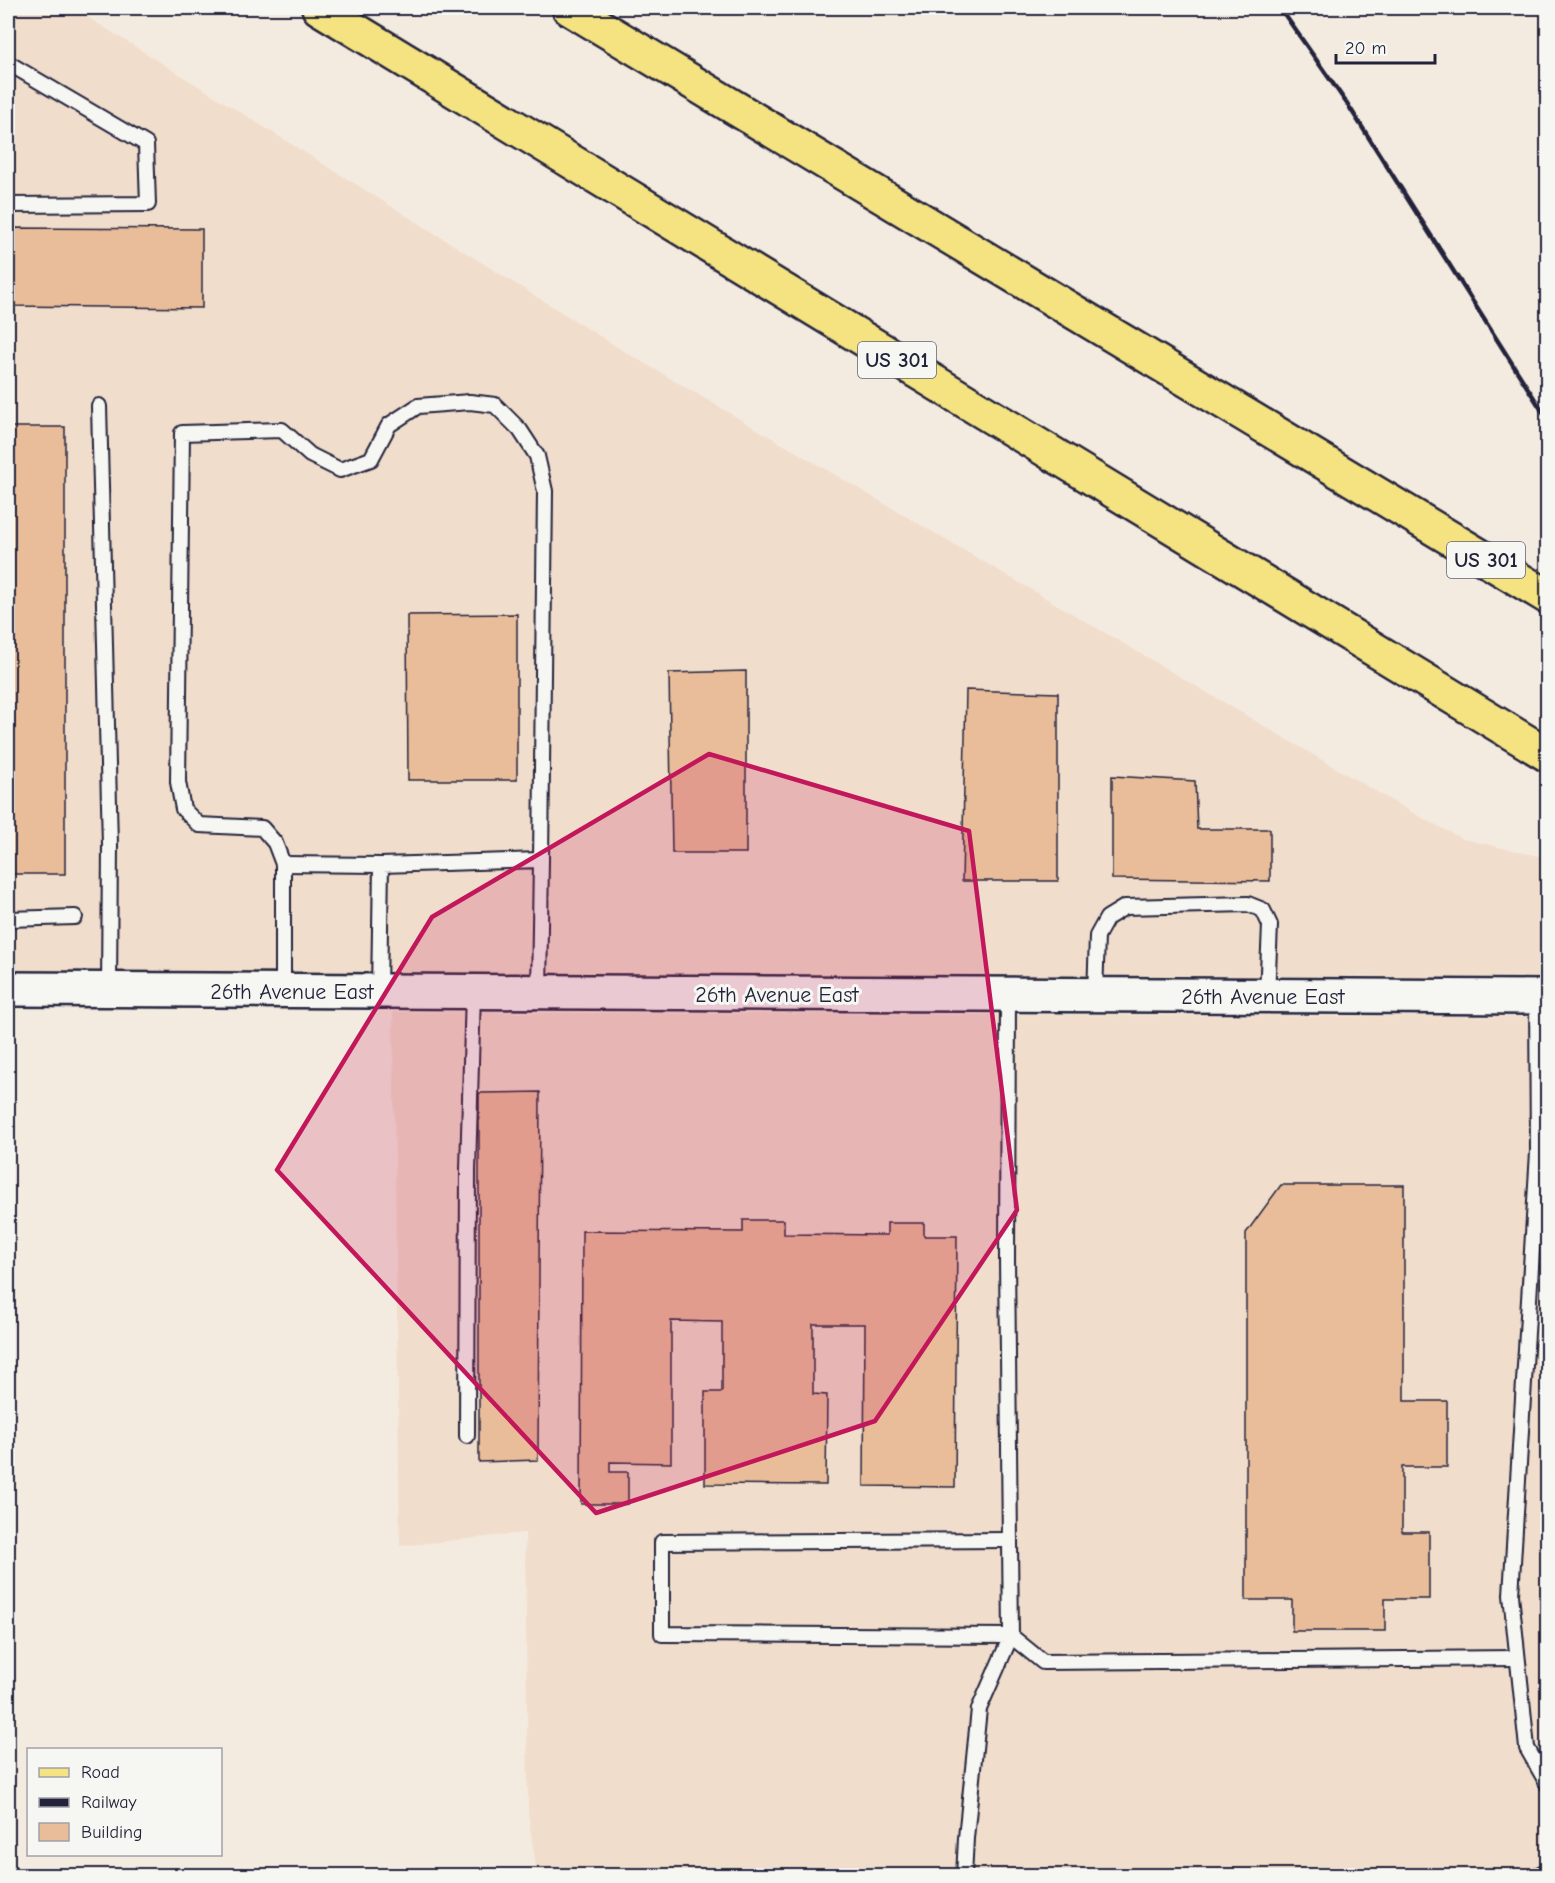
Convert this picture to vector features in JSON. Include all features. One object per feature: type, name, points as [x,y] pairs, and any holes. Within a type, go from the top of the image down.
[{"type":"main road","name":"US 301","points":[[318,8],[1548,755]]},
{"type":"main road","name":"US 301","points":[[569,8],[1548,597]]},
{"type":"street","name":"26th Avenue East","points":[[8,989],[1542,997]]},
{"type":"lane","points":[[8,63],[146,144],[148,204],[8,205]]},
{"type":"lane","points":[[283,991],[283,864],[275,843],[262,828],[199,825],[183,809],[178,782],[182,434],[282,430],[310,455],[340,470],[371,459],[389,425],[418,406],[470,402],[495,405],[520,430],[537,456],[545,491],[539,993]]},
{"type":"lane","points":[[99,406],[110,844],[109,991]]},
{"type":"lane","points":[[283,864],[381,865],[541,860]]},
{"type":"lane","points":[[379,992],[381,865]]},
{"type":"lane","points":[[1095,995],[1097,936],[1107,918],[1125,907],[1248,904],[1263,910],[1270,925],[1267,996]]},
{"type":"lane","points":[[8,919],[75,917]]},
{"type":"lane","points":[[467,1436],[468,1170],[473,992]]},
{"type":"lane","points":[[964,1875],[979,1709],[1011,1636],[1007,1259],[1008,995]]},
{"type":"lane","points":[[1542,997],[1538,1152],[1511,1595],[1527,1748],[1548,1785]]},
{"type":"lane","points":[[1010,1540],[662,1542],[662,1634],[1011,1636],[1043,1662],[1517,1658]]},
{"type":"lane","points":[[1536,1875],[1548,1870]]},
{"type":"highlighted area","points":[[709,754],[969,831],[1017,1210],[875,1421],[596,1513],[277,1170],[432,917]]},
{"type":"shaded area","points":[[8,8],[73,8],[622,350],[1411,812],[1463,839],[1547,858],[1547,977],[8,971]]},
{"type":"shaded area","points":[[393,1012],[1547,1017],[1547,1875],[537,1875],[528,1812],[525,1533],[400,1546]]},
{"type":"building","points":[[8,228],[202,229],[202,308],[8,306]]},
{"type":"building","points":[[8,427],[65,427],[65,874],[8,874]]},
{"type":"building","points":[[517,614],[517,780],[408,780],[407,615]]},
{"type":"building","points":[[746,671],[746,853],[672,853],[669,673]]},
{"type":"building","points":[[966,690],[1058,693],[1058,881],[962,881]]},
{"type":"building","points":[[1112,776],[1195,781],[1197,829],[1270,829],[1270,881],[1112,879]]},
{"type":"building","points":[[540,1092],[538,1460],[479,1462],[479,1093]]},
{"type":"building","points":[[1281,1185],[1404,1185],[1404,1401],[1447,1401],[1447,1467],[1402,1467],[1402,1532],[1429,1532],[1429,1599],[1385,1599],[1385,1631],[1292,1631],[1292,1600],[1246,1600],[1246,1233]]},
{"type":"building","points":[[743,1220],[784,1220],[784,1234],[887,1235],[887,1223],[924,1223],[924,1236],[957,1236],[955,1487],[864,1486],[865,1324],[813,1324],[813,1394],[827,1395],[826,1485],[705,1484],[705,1392],[722,1392],[722,1322],[671,1321],[671,1463],[610,1462],[610,1472],[628,1472],[628,1504],[581,1504],[582,1231],[743,1232]]},
{"type":"railway","points":[[1280,8],[1350,108],[1548,420]]}]
